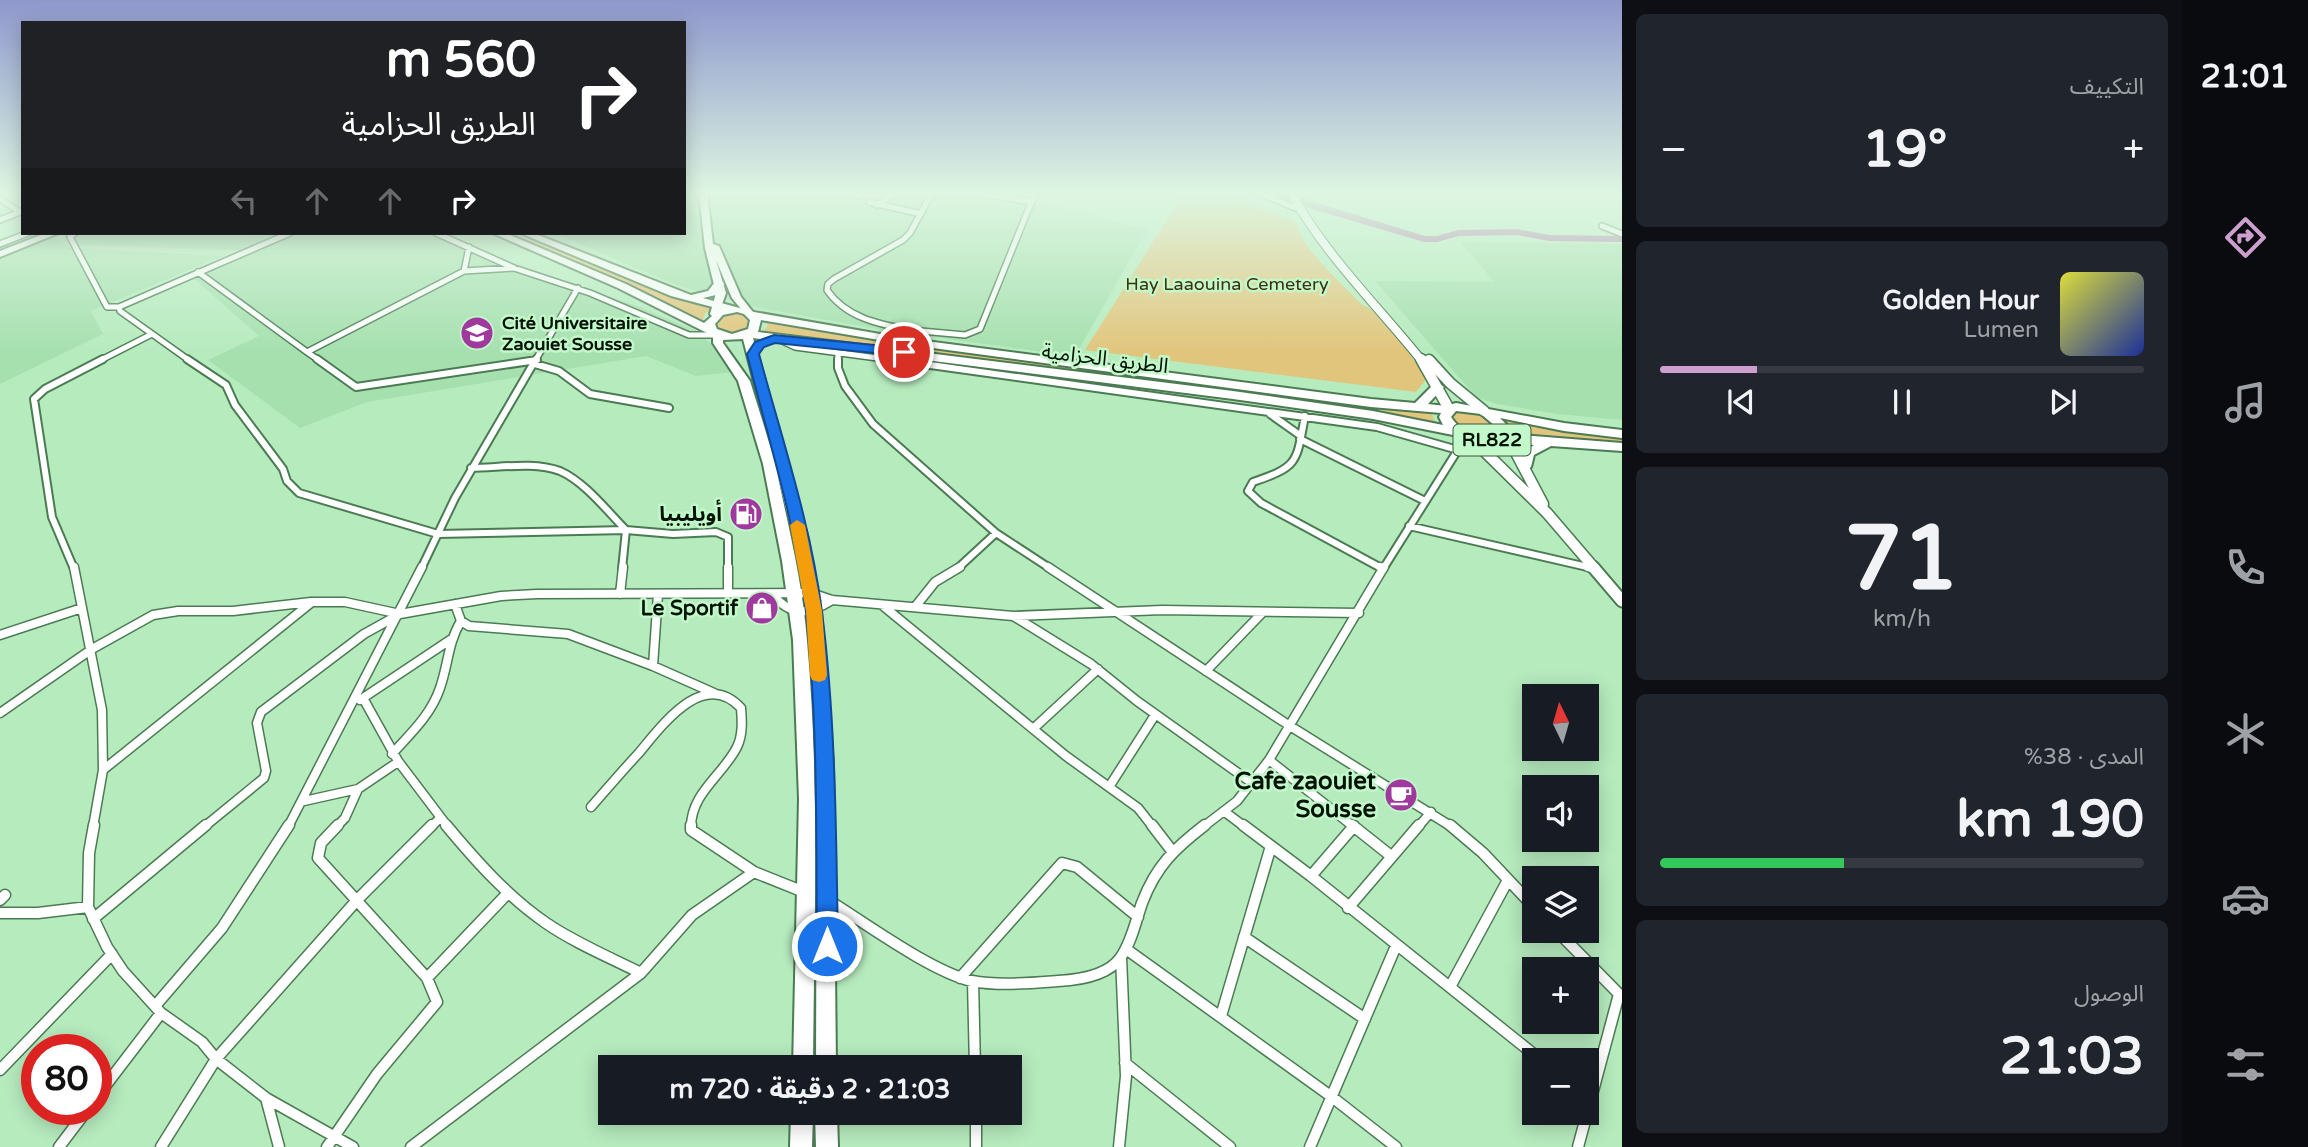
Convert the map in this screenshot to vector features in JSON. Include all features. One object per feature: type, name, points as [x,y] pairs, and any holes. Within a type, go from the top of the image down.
[{"type":"highway","points":[[529,247],[622,286],[715,333]]},
{"type":"highway","points":[[559,247],[717,311],[709,323],[718,344],[744,381],[748,392],[769,464],[794,594],[805,715],[807,893],[803,1055]]},
{"type":"highway","points":[[684,297],[707,295],[719,284]]},
{"type":"highway","name":"الطريق الحزامية","points":[[717,311],[732,310],[1371,403],[1448,409],[1462,406],[1564,427],[1622,434]]},
{"type":"highway","points":[[751,313],[756,319],[756,327],[747,334],[801,539],[814,611],[825,765],[826,1055]]},
{"type":"highway","name":"الطريق الحزامية","points":[[715,333],[735,338],[747,334],[904,352],[1233,395],[1373,415],[1487,441],[1504,435],[1551,442],[1622,447]]},
{"type":"highway","points":[[753,354],[760,345],[777,339]]},
{"type":"highway","points":[[1419,406],[1438,387]]},
{"type":"highway","name":"RL822","points":[[1448,409],[1445,417],[1464,435]]},
{"type":"highway","name":"RL822","points":[[1485,411],[1504,435]]},
{"type":"highway","points":[[1525,467],[1525,460],[1534,448],[1551,442]]},
{"type":"highway","points":[[801,1147],[802,1125]]},
{"type":"highway","points":[[826,1125],[827,1147]]},
{"type":"main road","points":[[709,247],[719,284],[717,311]]},
{"type":"main road","points":[[716,247],[737,298],[751,313]]},
{"type":"main road","points":[[1327,247],[1428,368],[1448,409]]},
{"type":"main road","points":[[1367,295],[1402,328],[1442,376],[1485,411]]},
{"type":"main road","name":"RL822","points":[[1464,435],[1547,513],[1622,601]]},
{"type":"main road","name":"RL822","points":[[1504,435],[1525,467],[1547,513]]},
{"type":"street","points":[[75,247],[107,307],[119,307],[258,247]]},
{"type":"street","points":[[464,271],[469,247],[514,268],[578,288],[685,333],[700,337],[715,333]]},
{"type":"street","points":[[891,247],[834,279],[827,290],[836,302],[871,321],[909,336],[965,335],[978,331],[1013,247]]},
{"type":"street","points":[[307,352],[464,271],[514,268]]},
{"type":"street","points":[[198,272],[356,387],[536,362],[559,371],[590,394],[669,408]]},
{"type":"street","points":[[112,1075],[158,1009],[222,928],[279,844],[304,801],[400,614],[471,468],[578,288]]},
{"type":"street","points":[[119,307],[120,311],[150,335],[226,385],[235,405],[279,463],[287,481],[299,494],[438,534],[626,530],[727,535],[728,594]]},
{"type":"street","points":[[150,335],[34,398],[52,517],[74,568],[102,710],[103,770],[89,853],[88,907],[112,954],[158,1009],[202,1042],[216,1059],[266,1098],[353,1147]]},
{"type":"street","points":[[777,339],[788,345],[838,353],[1305,416],[1396,431],[1458,450]]},
{"type":"street","points":[[838,353],[838,368],[845,386],[873,424],[996,533],[1290,726],[1432,812],[1462,834],[1522,895]]},
{"type":"street","points":[[1267,412],[1301,438],[1425,501]]},
{"type":"street","points":[[1305,416],[1292,468],[1253,482],[1248,491],[1261,503],[1383,569]]},
{"type":"street","points":[[1119,1147],[1125,1101],[1124,953],[1158,870],[1172,851],[1225,812],[1269,760],[1409,526],[1458,450],[1464,435]]},
{"type":"street","points":[[471,468],[537,467],[559,471],[576,482],[626,530]]},
{"type":"street","points":[[1409,526],[1596,569]]},
{"type":"street","points":[[620,594],[626,530]]},
{"type":"street","points":[[915,607],[935,582],[965,564],[996,533]]},
{"type":"street","points":[[93,919],[264,778],[257,723],[261,712],[372,628],[400,614],[537,594],[811,593],[832,600],[1013,616],[1162,610],[1359,612]]},
{"type":"street","points":[[653,666],[658,594]]},
{"type":"street","points":[[772,594],[788,611],[796,613],[814,611],[832,600]]},
{"type":"street","points":[[0,713],[92,649],[153,615],[164,612],[233,611],[312,602],[348,601],[400,614]]},
{"type":"street","points":[[103,770],[312,602]]},
{"type":"street","points":[[455,604],[461,621],[469,626],[568,634],[734,700],[741,708],[738,743],[706,788],[690,817],[690,826],[694,833],[754,872],[827,900],[960,978],[973,981],[1074,981],[1092,976],[1124,953]]},
{"type":"street","points":[[881,604],[1033,729],[1143,814],[1172,851]]},
{"type":"street","points":[[0,635],[82,608]]},
{"type":"street","points":[[1206,671],[1263,612]]},
{"type":"street","points":[[1013,616],[1098,669],[1156,715],[1252,783]]},
{"type":"street","points":[[304,801],[358,789],[395,758],[431,710],[440,689],[450,639],[461,621]]},
{"type":"street","points":[[354,704],[450,639]]},
{"type":"street","points":[[1033,729],[1098,669]]},
{"type":"street","points":[[591,807],[674,712],[688,702],[714,693]]},
{"type":"street","points":[[363,698],[395,758],[439,819],[508,893],[548,925],[641,973]]},
{"type":"street","points":[[1109,787],[1156,715]]},
{"type":"street","points":[[1269,760],[1391,856]]},
{"type":"street","points":[[327,1147],[397,1048],[434,1007],[437,997],[427,978],[318,858],[321,843],[349,811],[358,789]]},
{"type":"street","points":[[1225,812],[1311,876],[1526,1048]]},
{"type":"street","points":[[1348,908],[1432,812]]},
{"type":"street","points":[[161,1147],[216,1059],[358,899],[439,819]]},
{"type":"street","points":[[1311,876],[1354,827]]},
{"type":"street","points":[[1221,1016],[1271,846]]},
{"type":"street","points":[[960,978],[1062,863],[1077,867],[1138,917]]},
{"type":"street","points":[[411,1147],[641,973],[692,915],[754,872]]},
{"type":"street","points":[[1450,987],[1508,880]]},
{"type":"street","points":[[427,978],[508,893]]},
{"type":"street","points":[[0,913],[38,913],[88,907]]},
{"type":"street","points":[[1244,937],[1365,1019]]},
{"type":"street","points":[[1569,943],[1620,995],[1599,1068]]},
{"type":"street","points":[[1310,1147],[1396,946]]},
{"type":"street","points":[[1124,953],[1221,1016],[1396,1147]]},
{"type":"street","points":[[0,1070],[112,954]]},
{"type":"street","points":[[973,981],[975,1055]]},
{"type":"street","points":[[1125,1063],[1230,1147]]},
{"type":"street","points":[[266,1098],[279,1147]]},
{"type":"street","points":[[59,1147],[76,1125]]},
{"type":"street","points":[[976,1125],[976,1147]]},
{"type":"street","points":[[1578,1147],[1584,1125]]},
{"type":"shaded area","points":[[28,247],[223,256],[91,311],[103,334],[0,384],[0,257]]},
{"type":"shaded area","name":"Cité Universitaire Zaouiet Sousse","points":[[122,247],[474,247],[515,266],[640,307],[694,330],[723,353],[734,372],[696,376],[646,356],[367,402],[300,428],[208,360],[259,336],[193,278],[253,251]]},
{"type":"shaded area","points":[[586,247],[1138,247],[1075,356],[893,332],[760,308],[676,285]]},
{"type":"shaded area","points":[[1465,247],[1622,247],[1622,420],[1557,414],[1497,404],[1476,397],[1375,281],[1494,282]]},
{"type":"green space","points":[[541,247],[549,247],[684,301],[715,309],[705,313],[701,325]]},
{"type":"green space","name":"Hay Laaouina Cemetery","points":[[1150,247],[1308,247],[1362,305],[1388,326],[1427,378],[1416,392],[1085,350]]},
{"type":"green space","points":[[737,313],[750,319],[748,329],[732,334],[717,329],[715,322],[720,316]]},
{"type":"green space","points":[[765,320],[1023,360],[1371,406],[1430,410],[1436,424],[1381,412],[869,345],[760,335],[768,326]]},
{"type":"green space","points":[[1455,410],[1480,412],[1494,422],[1496,432],[1477,436],[1465,431],[1450,418]]},
{"type":"green space","points":[[1504,419],[1622,437],[1622,446],[1515,438]]},
{"type":"slow traffic","points":[[797,525],[814,611],[819,675]]},
{"type":"place","name":"Cité Universitaire Zaouiet Sousse","points":[[477,333]]},
{"type":"place","name":"أويليبيا","points":[[746,514]]},
{"type":"place","name":"Le Sportif","points":[[762,608]]},
{"type":"place","name":"Cafe zaouiet Sousse","points":[[1401,795]]},
{"type":"route","points":[[827,946],[825,765],[814,611],[801,539],[753,354],[760,345],[774,339],[904,352]]}]
